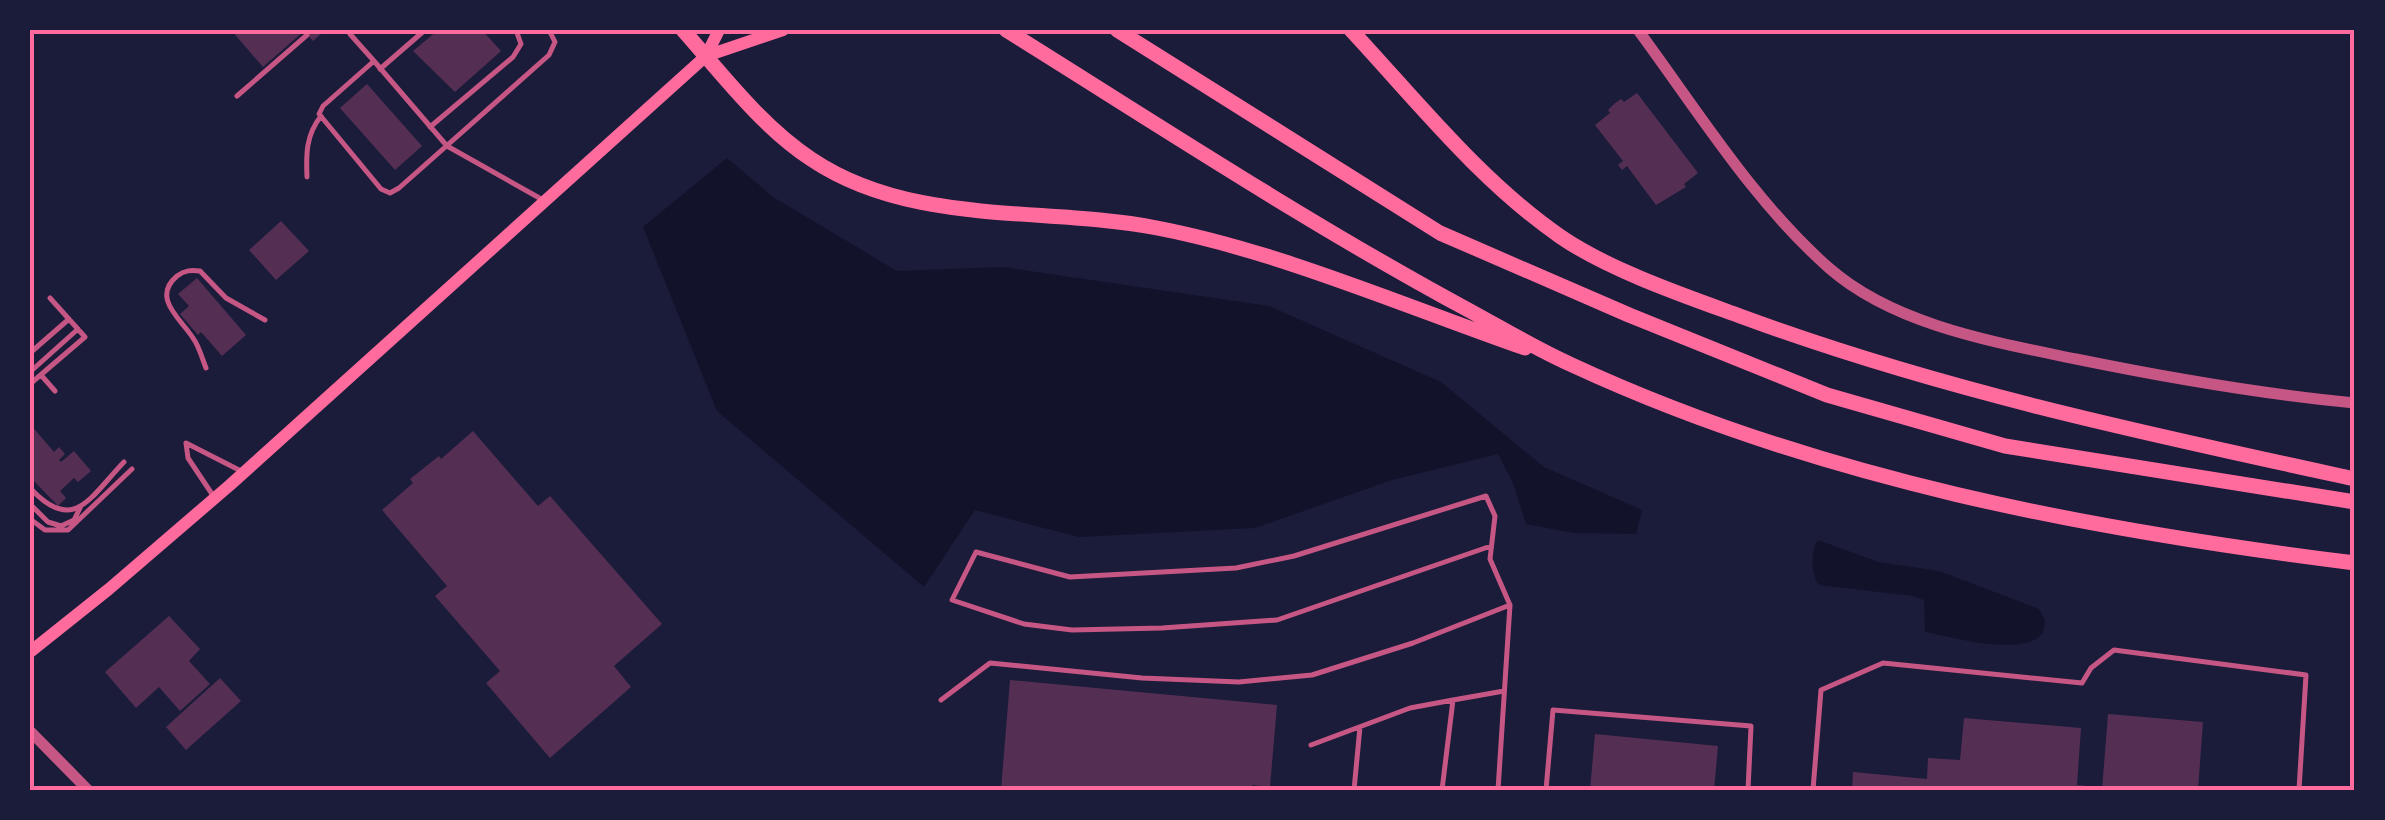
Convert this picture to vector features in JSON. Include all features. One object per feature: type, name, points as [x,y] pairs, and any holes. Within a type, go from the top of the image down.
[{"type":"highway","points":[[683,30],[770,125],[810,159],[854,184],[905,200],[1156,228],[1247,250],[1571,365],[1678,410],[1782,446],[1942,491],[2216,546],[2355,563]]},
{"type":"highway","points":[[1006,30],[1384,265],[1571,365]]},
{"type":"highway","points":[[1118,30],[1440,232],[1629,315],[1827,395],[2005,446],[2355,502]]},
{"type":"highway","points":[[1351,30],[1494,184],[1524,210],[1565,240],[1661,287],[1844,355],[2069,417],[2355,479]]},
{"type":"main road","points":[[30,652],[215,498],[706,56],[718,30]]},
{"type":"main road","points":[[706,56],[784,30]]},
{"type":"street","points":[[1638,30],[1777,217],[1831,270],[1872,298],[1970,337],[2196,384],[2355,404]]},
{"type":"street","points":[[30,731],[88,790]]},
{"type":"lane","points":[[380,69],[425,30]]},
{"type":"lane","points":[[430,127],[513,57],[521,44],[516,30]]},
{"type":"lane","points":[[321,116],[381,189],[390,192],[549,55],[555,42],[549,30]]},
{"type":"lane","points":[[350,34],[446,146],[545,201]]},
{"type":"lane","points":[[237,96],[307,36]]},
{"type":"lane","points":[[307,177],[306,151],[324,106],[374,61]]},
{"type":"lane","points":[[206,368],[195,340],[166,299],[173,280],[182,272],[200,271],[226,298],[264,320]]},
{"type":"lane","points":[[30,384],[85,337],[50,298]]},
{"type":"lane","points":[[30,352],[70,319]]},
{"type":"lane","points":[[30,372],[78,329]]},
{"type":"lane","points":[[41,375],[56,391]]},
{"type":"lane","points":[[215,498],[188,458],[186,443],[243,473]]},
{"type":"lane","points":[[30,504],[48,522],[60,526],[74,520],[80,507],[124,462]]},
{"type":"lane","points":[[30,519],[45,530],[68,530],[132,468]]},
{"type":"lane","points":[[31,489],[58,512],[80,507]]},
{"type":"lane","points":[[1491,546],[1277,620],[1072,630],[1024,624],[952,600],[976,552],[1070,576],[1236,568],[1294,556],[1486,496],[1494,516],[1490,559],[1510,604],[1498,790]]},
{"type":"lane","points":[[941,700],[990,663],[1238,682],[1312,675],[1413,643],[1510,604]]},
{"type":"lane","points":[[1813,790],[1820,690],[1883,662],[2082,682],[2091,668],[2114,650],[2306,675],[2299,790]]},
{"type":"lane","points":[[1310,745],[1410,708],[1504,690]]},
{"type":"lane","points":[[1442,790],[1452,700]]},
{"type":"lane","points":[[1546,790],[1553,710],[1750,726],[1748,790]]},
{"type":"lane","points":[[1354,790],[1360,727]]},
{"type":"shaded area","points":[[727,158],[773,197],[897,271],[1003,267],[1269,306],[1441,382],[1544,467],[1642,510],[1636,534],[1574,533],[1526,524],[1513,483],[1498,454],[1392,480],[1255,528],[1079,537],[975,510],[924,587],[717,411],[643,227]]},
{"type":"shaded area","points":[[1818,540],[1878,562],[1939,571],[2039,609],[2045,620],[2043,633],[2033,640],[2005,645],[1925,632],[1924,600],[1819,585],[1812,562]]},
{"type":"building","points":[[231,30],[325,30],[313,41],[304,31],[263,67]]},
{"type":"building","points":[[438,30],[482,30],[501,51],[455,92],[413,51]]},
{"type":"building","points":[[367,84],[422,146],[395,170],[340,108]]},
{"type":"building","points":[[1637,93],[1698,173],[1684,184],[1686,187],[1656,205],[1627,166],[1622,170],[1618,165],[1623,161],[1595,125],[1610,113],[1608,110],[1614,104]]},
{"type":"building","points":[[281,221],[309,251],[276,280],[249,250]]},
{"type":"building","points":[[197,278],[246,335],[222,356],[180,314],[189,306],[178,294]]},
{"type":"building","points":[[30,424],[54,452],[59,447],[65,454],[61,462],[74,451],[91,471],[78,482],[74,478],[60,491],[66,498],[58,506],[30,477]]},
{"type":"building","points":[[473,431],[538,506],[550,496],[662,624],[614,666],[631,687],[550,758],[486,683],[500,671],[435,596],[447,586],[382,510],[413,483],[410,479]]},
{"type":"building","points":[[169,616],[200,649],[189,661],[210,684],[180,711],[159,687],[136,708],[105,672]]},
{"type":"building","points":[[220,678],[241,701],[186,750],[166,727]]},
{"type":"building","points":[[1010,680],[1277,705],[1270,787],[1001,790]]},
{"type":"building","points":[[2108,714],[2203,722],[2198,790],[2102,790]]},
{"type":"building","points":[[1964,718],[2081,728],[2077,785],[2099,790],[1852,790],[1853,772],[1927,779],[1928,758],[1960,760]]},
{"type":"building","points":[[1595,734],[1718,746],[1714,790],[1590,790]]}]
